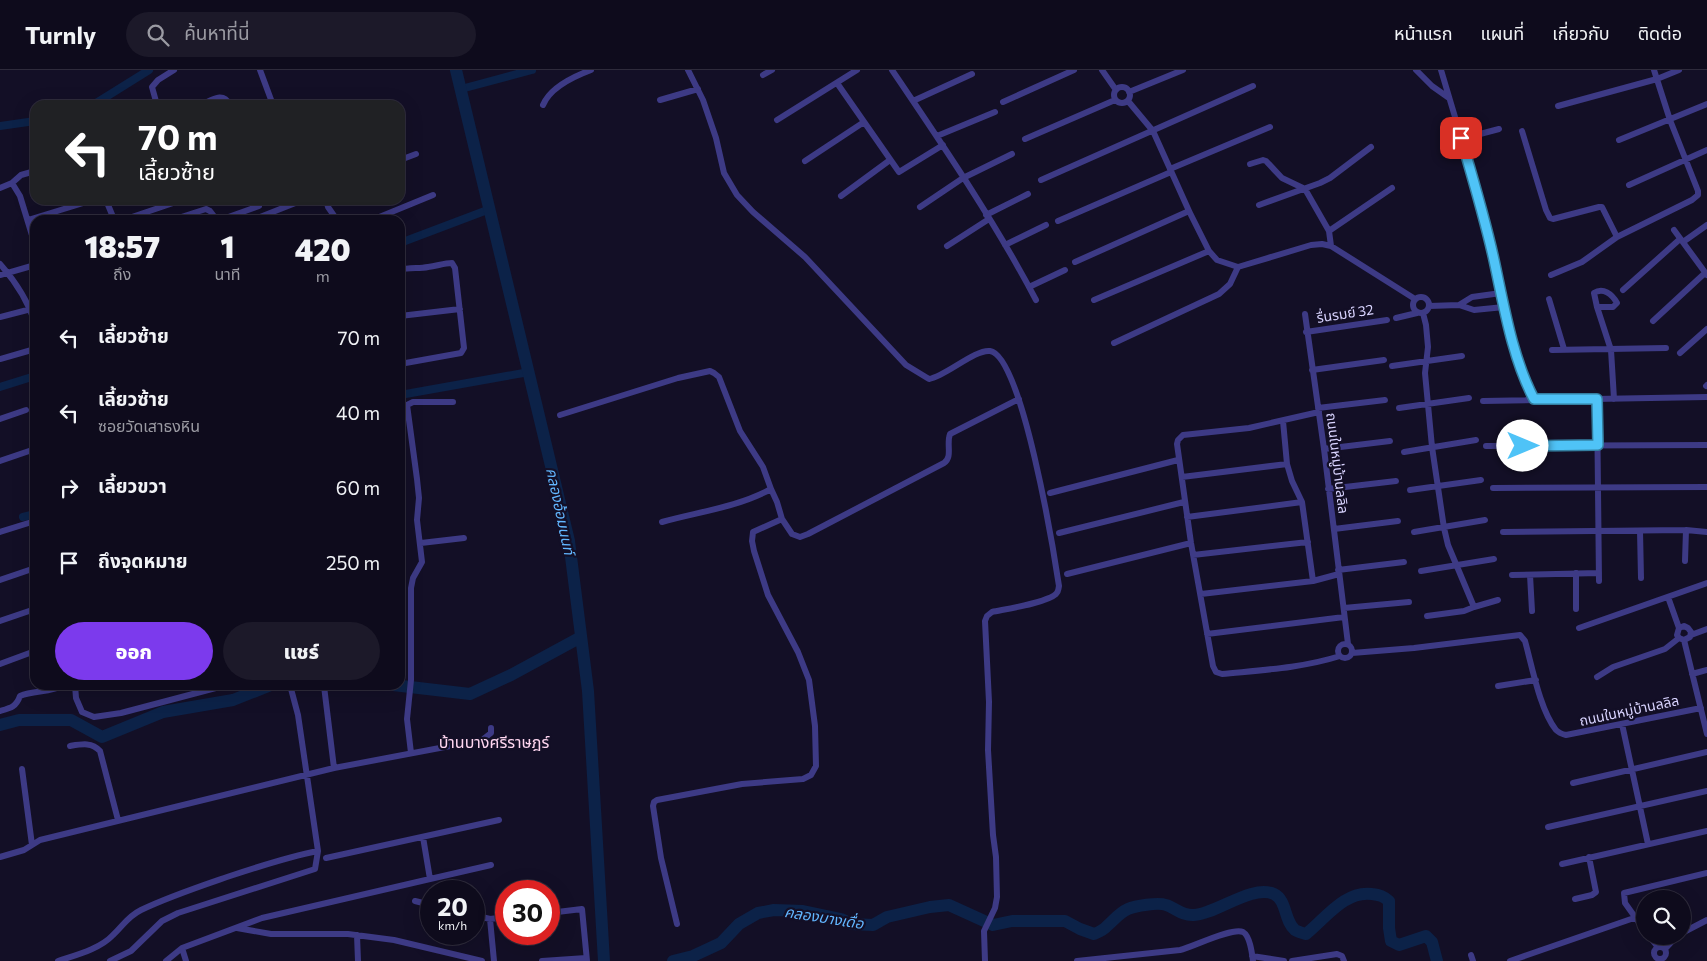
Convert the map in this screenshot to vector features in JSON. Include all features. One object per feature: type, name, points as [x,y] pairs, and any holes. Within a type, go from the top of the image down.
[{"type":"street","points":[[155,100],[152,87],[158,80],[174,70]]},
{"type":"street","points":[[260,70],[271,100]]},
{"type":"street","points":[[543,105],[553,92],[580,74],[591,70]]},
{"type":"street","points":[[688,70],[698,89],[716,138],[724,173],[737,195],[753,212],[805,257],[906,365],[929,379],[987,350],[992,351],[998,354],[1010,376],[1019,399],[1041,483],[1059,586],[1058,591],[1054,595],[1040,601],[992,612],[985,621],[989,702],[988,750],[998,897],[984,931],[985,961]]},
{"type":"street","points":[[763,75],[772,70]]},
{"type":"street","points":[[776,120],[857,70]]},
{"type":"street","points":[[892,70],[937,136],[1005,245],[1036,300]]},
{"type":"street","points":[[1003,102],[1074,70]]},
{"type":"street","points":[[1102,70],[1116,90]]},
{"type":"street","points":[[1129,92],[1183,70]]},
{"type":"street","points":[[1416,70],[1432,86],[1449,98]]},
{"type":"street","points":[[1441,70],[1483,211],[1504,307],[1526,383],[1534,399]]},
{"type":"street","points":[[1550,275],[1590,258],[1616,238],[1692,200],[1698,195],[1684,160],[1654,70]]},
{"type":"street","points":[[1558,106],[1657,79],[1679,70]]},
{"type":"street","points":[[913,101],[972,74]]},
{"type":"street","points":[[837,83],[899,172],[942,144]]},
{"type":"street","points":[[1041,180],[1253,86]]},
{"type":"street","points":[[1115,100],[1116,90],[1122,87],[1129,92]]},
{"type":"street","points":[[660,100],[698,89]]},
{"type":"street","points":[[1128,101],[1129,92]]},
{"type":"street","points":[[210,100],[221,97],[227,100]]},
{"type":"street","points":[[1115,100],[1120,103],[1128,101]]},
{"type":"street","points":[[1025,139],[1115,100]]},
{"type":"street","points":[[1128,101],[1153,131],[1189,211],[1209,251],[1217,260],[1238,267],[1311,245],[1322,244],[1332,246],[1415,299],[1418,297],[1427,300],[1429,306],[1426,312],[1396,318]]},
{"type":"street","points":[[1620,140],[1707,104]]},
{"type":"street","points":[[937,136],[995,112]]},
{"type":"street","points":[[804,161],[864,122]]},
{"type":"street","points":[[1058,221],[1270,127]]},
{"type":"street","points":[[1461,138],[1499,129]]},
{"type":"street","points":[[1522,131],[1550,218],[1602,207],[1616,238]]},
{"type":"street","points":[[1258,205],[1305,189],[1330,178],[1371,147]]},
{"type":"street","points":[[1629,185],[1707,150]]},
{"type":"street","points":[[405,158],[416,154]]},
{"type":"street","points":[[920,207],[963,178],[1012,154]]},
{"type":"street","points":[[841,196],[890,160]]},
{"type":"street","points":[[1250,164],[1263,160],[1266,161],[1282,178],[1305,189],[1330,231],[1332,246]]},
{"type":"street","points":[[0,188],[12,183],[21,175],[30,172]]},
{"type":"street","points":[[12,183],[20,196],[30,227]]},
{"type":"street","points":[[1330,231],[1392,188]]},
{"type":"street","points":[[947,246],[987,217],[1028,194]]},
{"type":"street","points":[[384,215],[433,195]]},
{"type":"street","points":[[44,215],[77,205]]},
{"type":"street","points":[[138,215],[168,205]]},
{"type":"street","points":[[265,215],[290,205]]},
{"type":"street","points":[[233,215],[259,206]]},
{"type":"street","points":[[187,215],[206,209],[214,215]]},
{"type":"street","points":[[1075,262],[1189,211]]},
{"type":"street","points":[[1005,245],[1046,225]]},
{"type":"street","points":[[1623,290],[1682,241],[1707,225]]},
{"type":"street","points":[[1653,321],[1706,274],[1674,230]]},
{"type":"street","points":[[1094,300],[1209,251]]},
{"type":"street","points":[[405,268],[427,268],[452,263],[455,268],[464,348],[461,353],[405,363]]},
{"type":"street","points":[[0,264],[30,304]]},
{"type":"street","points":[[0,275],[30,266]]},
{"type":"street","points":[[1114,343],[1219,294],[1230,284],[1238,267]]},
{"type":"street","points":[[1030,287],[1065,270]]},
{"type":"street","points":[[1459,305],[1472,297],[1501,293]]},
{"type":"street","points":[[1415,299],[1413,301],[1413,308],[1420,313],[1427,332],[1425,374],[1432,446],[1444,528],[1448,544],[1474,606]]},
{"type":"street","points":[[1549,299],[1564,349]]},
{"type":"street","points":[[1429,306],[1459,305],[1474,310],[1504,307]]},
{"type":"street","points":[[1597,307],[1611,350],[1614,399]]},
{"type":"street","points":[[0,317],[30,309]]},
{"type":"street","points":[[405,315],[460,309]]},
{"type":"street","name":"ถนนในหมู่บ้านลลิล","points":[[1305,314],[1348,644]]},
{"type":"street","name":"รื่นรมย์ 32","points":[[1306,332],[1387,320]]},
{"type":"street","points":[[1680,353],[1707,328]]},
{"type":"street","points":[[1552,350],[1666,348]]},
{"type":"street","points":[[0,359],[30,350]]},
{"type":"street","points":[[1392,366],[1462,356]]},
{"type":"street","points":[[1312,370],[1384,360]]},
{"type":"street","points":[[560,414],[678,378],[710,371],[719,378],[740,431],[763,467],[782,519],[792,534],[800,537],[944,463],[949,457],[948,439],[950,434],[1019,399]]},
{"type":"street","points":[[1483,401],[1707,397]]},
{"type":"street","points":[[1399,408],[1469,398]]},
{"type":"street","points":[[1597,399],[1599,581]]},
{"type":"street","points":[[1340,656],[1338,648],[1342,644],[1348,644],[1352,648],[1352,654],[1348,658],[1340,656],[1307,664],[1222,674],[1216,672],[1213,666],[1193,555],[1177,444],[1183,435],[1249,428],[1283,421],[1319,410],[1385,400]]},
{"type":"street","points":[[411,753],[407,719],[411,680],[412,588],[413,578],[422,562],[417,520],[419,498],[407,405],[413,402],[453,402]]},
{"type":"street","points":[[0,419],[26,410]]},
{"type":"street","points":[[1283,421],[1287,464],[1292,481],[1302,502],[1313,580]]},
{"type":"street","points":[[1404,452],[1476,440]]},
{"type":"street","points":[[1324,449],[1390,441]]},
{"type":"street","points":[[1486,446],[1707,445]]},
{"type":"street","points":[[0,461],[30,451]]},
{"type":"street","points":[[1050,493],[1178,460]]},
{"type":"street","points":[[1182,477],[1287,464]]},
{"type":"street","points":[[1410,490],[1481,480]]},
{"type":"street","points":[[1328,489],[1396,481]]},
{"type":"street","points":[[1493,488],[1707,487]]},
{"type":"street","points":[[662,522],[727,505],[771,489]]},
{"type":"street","points":[[1059,533],[1184,502]]},
{"type":"street","points":[[1187,517],[1302,502]]},
{"type":"street","points":[[677,924],[660,858],[654,802],[722,787],[803,779],[812,775],[816,766],[816,734],[809,680],[798,652],[768,595],[758,568],[752,541],[753,532],[782,519]]},
{"type":"street","points":[[1414,532],[1485,520]]},
{"type":"street","points":[[1334,529],[1398,522]]},
{"type":"street","points":[[0,532],[30,523]]},
{"type":"street","points":[[1503,532],[1686,530],[1707,532]]},
{"type":"street","points":[[1685,561],[1686,530]]},
{"type":"street","points":[[1640,531],[1641,578]]},
{"type":"street","points":[[421,543],[464,538]]},
{"type":"street","points":[[1193,555],[1308,542]]},
{"type":"street","points":[[1067,574],[1191,543]]},
{"type":"street","points":[[1421,571],[1494,559]]},
{"type":"street","points":[[1201,594],[1313,580],[1339,572],[1404,562]]},
{"type":"street","points":[[0,580],[30,570]]},
{"type":"street","points":[[1576,573],[1576,609]]},
{"type":"street","points":[[1512,575],[1599,573]]},
{"type":"street","points":[[1530,575],[1532,611]]},
{"type":"street","points":[[1579,628],[1707,583]]},
{"type":"street","name":"ถนนในหมู่บ้านลลิล","points":[[1352,654],[1520,635],[1525,641],[1545,709],[1556,730],[1562,734],[1576,734],[1703,710],[1681,639],[1677,635],[1679,628],[1668,597]]},
{"type":"street","points":[[1427,616],[1464,611],[1474,606],[1498,600]]},
{"type":"street","points":[[1344,608],[1409,602]]},
{"type":"street","points":[[0,621],[30,611]]},
{"type":"street","points":[[1207,634],[1344,617]]},
{"type":"street","points":[[1679,628],[1684,626],[1688,628],[1691,635]]},
{"type":"street","points":[[1597,677],[1613,667],[1665,649],[1681,639],[1688,639],[1691,635],[1707,629]]},
{"type":"street","points":[[0,664],[30,653]]},
{"type":"street","points":[[1692,674],[1707,670]]},
{"type":"street","points":[[1498,686],[1536,680]]},
{"type":"street","points":[[0,711],[12,708],[18,703],[20,696],[26,693],[50,690]]},
{"type":"street","points":[[75,690],[76,698],[82,712],[94,717],[121,713],[208,690]]},
{"type":"street","points":[[110,961],[131,951],[162,921],[178,913],[315,869],[318,851],[308,774],[298,715],[291,690]]},
{"type":"street","points":[[324,690],[334,768]]},
{"type":"street","points":[[1703,710],[1707,734]]},
{"type":"street","points":[[1622,724],[1648,844]]},
{"type":"street","points":[[0,857],[24,850],[40,840],[118,820],[334,768],[482,740],[491,733],[491,728]]},
{"type":"street","points":[[70,746],[89,744],[96,746],[100,752],[118,820]]},
{"type":"street","points":[[1573,783],[1707,752]]},
{"type":"street","points":[[22,769],[32,845]]},
{"type":"street","points":[[1548,827],[1707,791]]},
{"type":"street","points":[[326,858],[498,820]]},
{"type":"street","points":[[1562,864],[1707,831]]},
{"type":"street","points":[[423,838],[430,879]]},
{"type":"street","points":[[58,961],[95,947],[112,936],[125,920],[139,911],[162,901],[199,886],[288,857],[318,851]]},
{"type":"street","points":[[1576,899],[1592,895],[1596,892],[1589,857]]},
{"type":"street","points":[[166,961],[182,948],[262,918],[491,865]]},
{"type":"street","points":[[1636,920],[1625,903],[1623,895],[1626,891],[1707,873]]},
{"type":"street","points":[[414,901],[420,902]]},
{"type":"street","points":[[542,961],[587,960],[582,909],[560,912]]},
{"type":"street","points":[[485,918],[495,918]]},
{"type":"street","points":[[1510,961],[1634,918]]},
{"type":"street","points":[[490,919],[494,961]]},
{"type":"street","points":[[1691,928],[1707,920]]},
{"type":"street","points":[[235,927],[271,934],[357,935],[394,940],[482,961]]},
{"type":"street","points":[[1077,961],[1180,950],[1192,947],[1220,934],[1236,931],[1242,932],[1247,936],[1252,959],[1284,961]]},
{"type":"street","points":[[357,935],[358,961]]},
{"type":"street","points":[[1649,961],[1656,957],[1666,959],[1666,953],[1658,945]]},
{"type":"street","points":[[1656,957],[1654,953],[1665,945]]},
{"type":"street","points":[[182,948],[186,961]]},
{"type":"street","points":[[1292,961],[1337,954],[1342,956],[1344,961]]},
{"type":"waterway","points":[[101,100],[149,70]]},
{"type":"waterway","name":"คลองอ้อมนนท์","points":[[456,70],[569,541],[588,691],[604,961]]},
{"type":"waterway","points":[[461,89],[532,70]]},
{"type":"waterway","points":[[0,126],[30,122]]},
{"type":"waterway","points":[[405,241],[490,209]]},
{"type":"waterway","points":[[405,394],[529,372]]},
{"type":"waterway","points":[[0,387],[30,378]]},
{"type":"waterway","points":[[23,517],[30,515]]},
{"type":"waterway","points":[[405,686],[470,694],[511,675],[581,637]]},
{"type":"waterway","points":[[0,725],[19,720],[71,720],[102,737],[163,712],[233,700],[258,690]]},
{"type":"waterway","name":"คลองบางเดื่อ","points":[[673,961],[693,956],[721,943],[739,924],[758,913],[774,910],[803,911],[841,919],[852,924],[873,925],[887,917],[930,907],[949,905],[993,925],[1012,921],[1065,921],[1094,934],[1104,929],[1122,912],[1136,907],[1162,904],[1186,914],[1194,915],[1213,910],[1245,896],[1265,892],[1278,897],[1291,926],[1296,931],[1306,934],[1336,907],[1353,896],[1362,894],[1381,896],[1389,901],[1391,941],[1399,945],[1426,936],[1432,942],[1437,961]]},
{"type":"district","name":"บ้านบางศรีราษฎร์","points":[[494,741]]},
{"type":"route","points":[[1461,138],[1483,211],[1514,344],[1526,383],[1534,399],[1597,399],[1598,445],[1523,446]]}]
